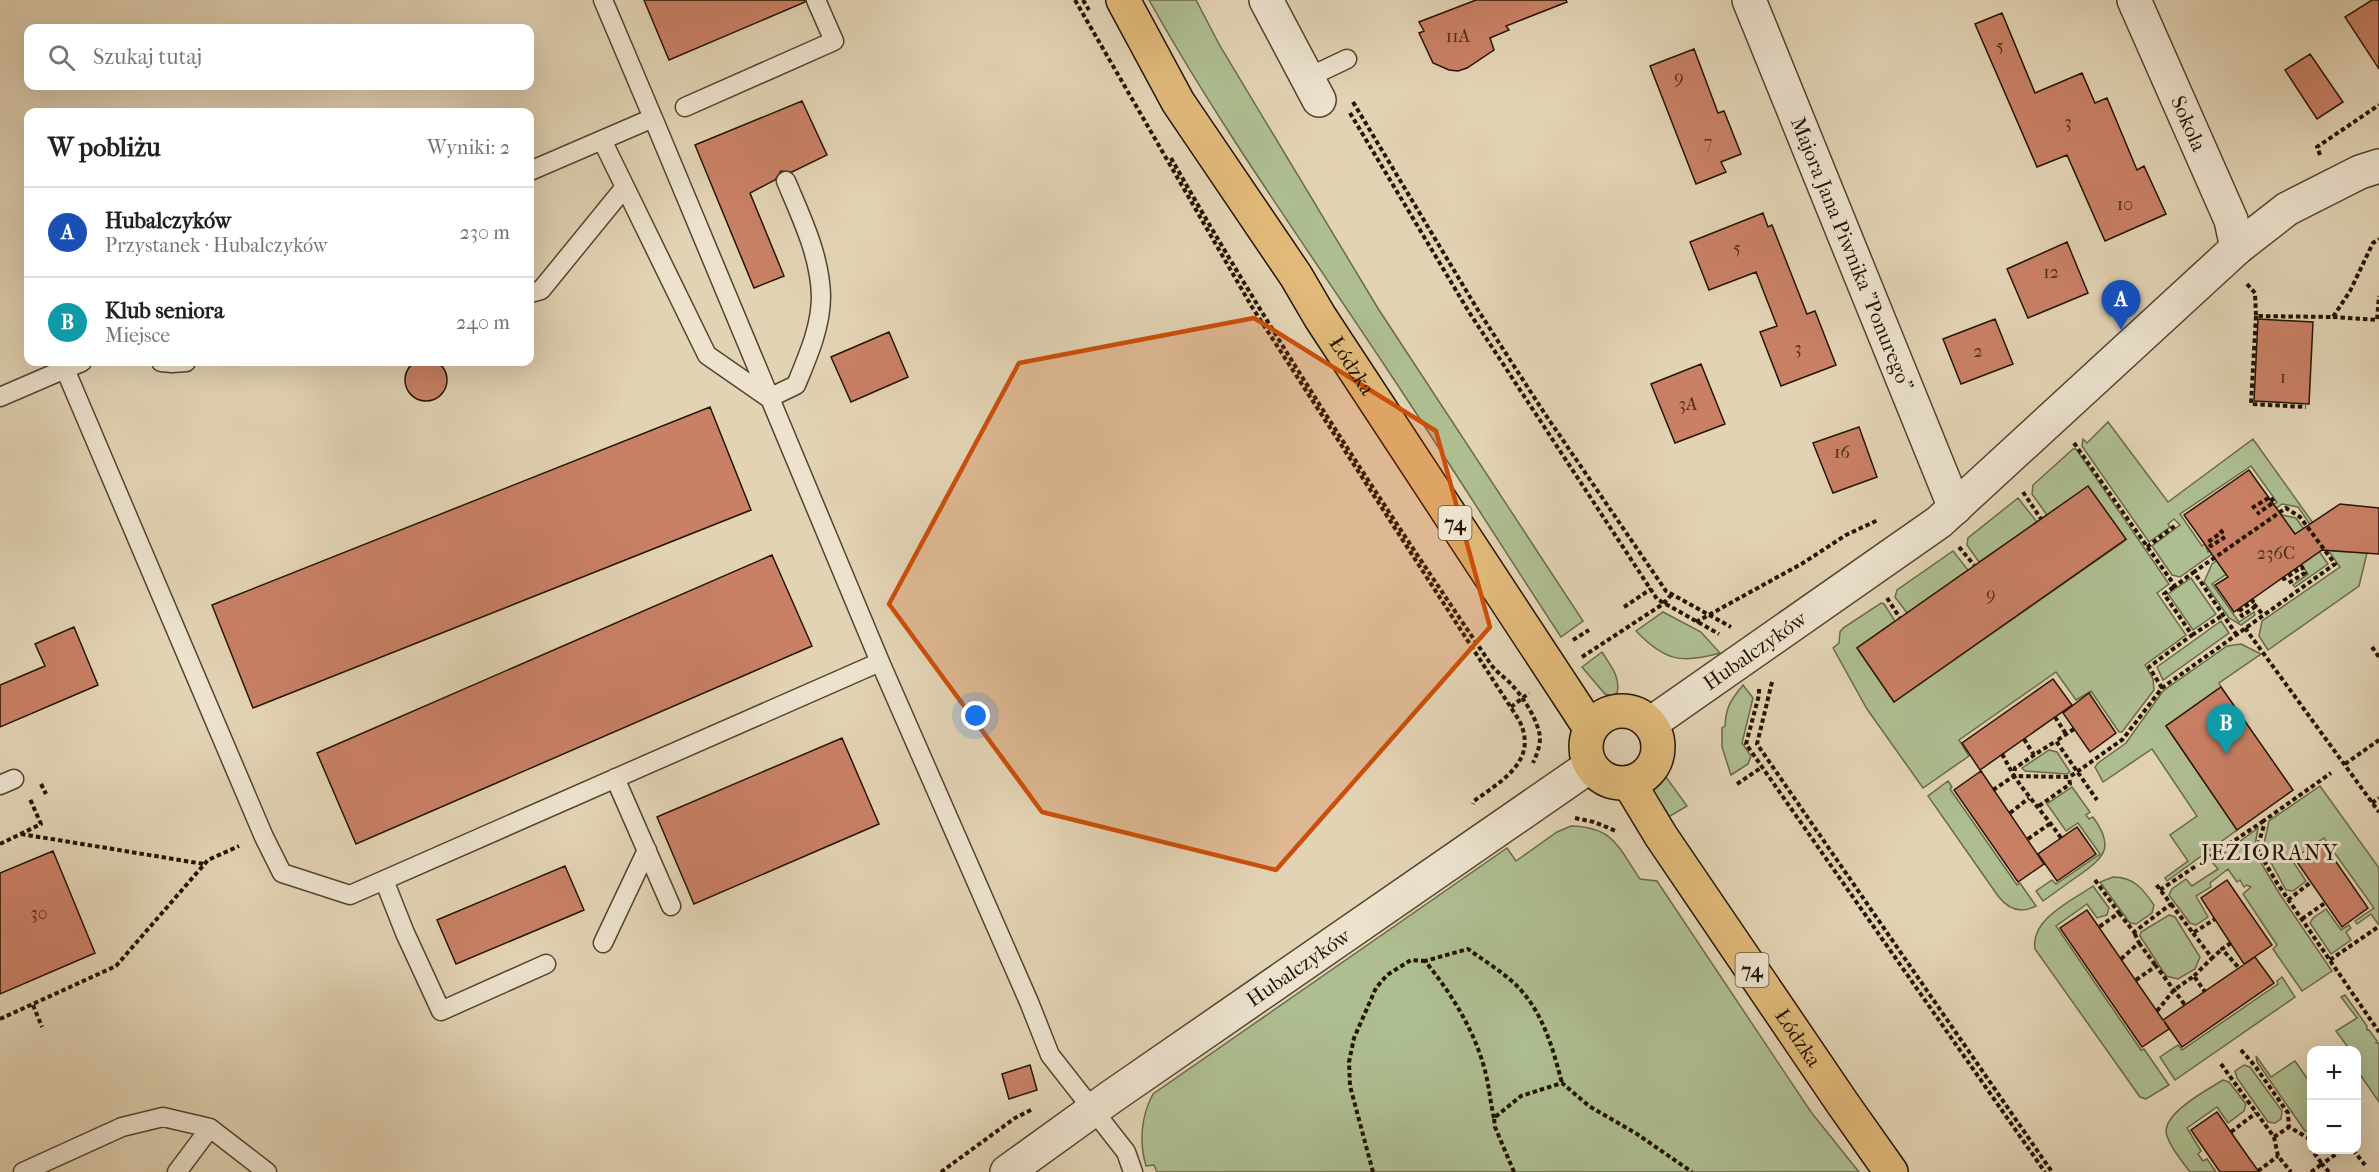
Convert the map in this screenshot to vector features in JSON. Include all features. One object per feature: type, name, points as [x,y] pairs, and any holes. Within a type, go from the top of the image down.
[{"type":"main road","name":"Łódzka","points":[[1123,0],[1178,102],[1296,276],[1320,317],[1590,728]]},
{"type":"main road","points":[[1619,711],[1636,714],[1650,724],[1658,741],[1656,759],[1646,775],[1629,783],[1614,783],[1601,777],[1590,766],[1585,747],[1590,728],[1603,716],[1619,711]]},
{"type":"main road","name":"Łódzka","points":[[1629,783],[1668,846],[1842,1104],[1891,1172]]},
{"type":"street","points":[[1266,0],[1326,74]]},
{"type":"street","name":"Majora Jana Piwnika \"Ponurego\"","points":[[1749,0],[1955,508]]},
{"type":"street","name":"Sokola","points":[[2134,0],[2231,220],[2237,248]]},
{"type":"street","name":"Hubalczyków","points":[[1650,724],[1920,535],[1955,508],[2237,248],[2287,209],[2373,171]]},
{"type":"street","name":"Hubalczyków","points":[[1007,1172],[1590,766]]},
{"type":"lane","points":[[603,0],[879,662],[1029,1002],[1050,1055],[1126,1152],[1133,1172]]},
{"type":"lane","points":[[685,107],[834,40],[816,0]]},
{"type":"lane","points":[[534,169],[653,118]]},
{"type":"lane","points":[[602,140],[707,355],[769,398]]},
{"type":"lane","points":[[769,398],[796,385],[810,350],[818,321],[821,295],[812,244],[786,181]]},
{"type":"lane","points":[[534,292],[541,290],[625,187]]},
{"type":"lane","points":[[0,397],[72,366]]},
{"type":"lane","points":[[65,369],[264,837],[282,873],[350,895],[879,662]]},
{"type":"lane","points":[[615,778],[671,906]]},
{"type":"lane","points":[[603,943],[647,850]]},
{"type":"lane","points":[[384,880],[405,933],[441,1011],[546,964]]},
{"type":"lane","points":[[23,1172],[122,1127],[163,1117],[210,1128],[267,1172]]},
{"type":"lane","points":[[177,1172],[210,1128]]},
{"type":"path","points":[[1075,0],[1251,307],[1511,707],[1533,690]]},
{"type":"path","points":[[1083,0],[1093,17]]},
{"type":"path","points":[[1097,26],[1264,314],[1450,604],[1495,671],[1509,683],[1534,719],[1540,734],[1538,753],[1530,769]]},
{"type":"path","points":[[1326,74],[1469,312],[1657,600],[1724,637]]},
{"type":"path","points":[[1326,74],[1476,307],[1666,591],[1739,632]]},
{"type":"path","points":[[2320,156],[2317,147],[2379,105]]},
{"type":"path","points":[[2333,317],[2350,291],[2373,243],[2379,238]]},
{"type":"path","points":[[2245,282],[2255,293],[2255,354],[2251,404],[2306,407]]},
{"type":"path","points":[[2256,316],[2378,320],[2379,296]]},
{"type":"path","points":[[2072,440],[2175,586]]},
{"type":"path","points":[[2019,486],[2041,519]]},
{"type":"path","points":[[2270,497],[2274,502],[2254,511],[2270,497]]},
{"type":"path","points":[[1993,790],[2014,776],[2069,777],[2077,772],[2123,739],[2162,688],[2335,564],[2300,517],[2286,508],[2162,596],[2192,635]]},
{"type":"path","points":[[2254,511],[2263,524]]},
{"type":"path","points":[[1696,622],[1803,563],[1846,535],[1885,517]]},
{"type":"path","points":[[2148,547],[2176,525]]},
{"type":"path","points":[[2222,533],[2232,546]]},
{"type":"path","points":[[1954,540],[1974,566]]},
{"type":"path","points":[[2286,581],[2305,573],[2302,567],[2284,579],[2293,593]]},
{"type":"path","points":[[2194,572],[2236,634]]},
{"type":"path","points":[[1624,607],[1651,589]]},
{"type":"path","points":[[1883,591],[1900,618]]},
{"type":"path","points":[[1576,661],[1663,603],[1672,594]]},
{"type":"path","points":[[2254,603],[2263,615]]},
{"type":"path","points":[[2162,688],[2149,667],[2223,615]]},
{"type":"path","points":[[2245,628],[2379,812]]},
{"type":"path","points":[[1565,646],[1589,630]]},
{"type":"path","points":[[2372,647],[2379,657]]},
{"type":"path","points":[[1773,677],[1757,744],[2052,1172]]},
{"type":"path","points":[[1758,685],[1759,695],[1746,744],[2044,1172]]},
{"type":"path","points":[[2055,717],[2066,734]]},
{"type":"path","points":[[2014,776],[2015,768],[2074,729]]},
{"type":"path","points":[[2024,739],[2034,755]]},
{"type":"path","points":[[2344,764],[2379,740]]},
{"type":"path","points":[[2056,741],[2097,800]]},
{"type":"path","points":[[2002,754],[2029,798],[2039,806],[2061,838]]},
{"type":"path","points":[[1737,784],[1762,767]]},
{"type":"path","points":[[2160,890],[2331,773]]},
{"type":"path","points":[[2039,806],[2070,784],[2069,777]]},
{"type":"path","points":[[0,844],[41,824],[28,794]]},
{"type":"path","points":[[2010,813],[2029,798]]},
{"type":"path","points":[[2372,803],[2379,798]]},
{"type":"path","points":[[1566,821],[1576,818],[1594,822],[1615,830],[1621,837]]},
{"type":"path","points":[[2262,822],[2264,825],[2258,849],[2288,900],[2379,1032]]},
{"type":"path","points":[[2028,839],[2050,823]]},
{"type":"path","points":[[21,834],[205,864]]},
{"type":"path","points":[[0,1019],[116,966],[205,864],[239,846]]},
{"type":"path","points":[[2095,880],[2185,1005]]},
{"type":"path","points":[[2288,900],[2312,882]]},
{"type":"path","points":[[2155,883],[2212,958]]},
{"type":"path","points":[[2302,919],[2325,903]]},
{"type":"path","points":[[2134,932],[2171,904]]},
{"type":"path","points":[[2099,927],[2119,913]]},
{"type":"path","points":[[2193,933],[2215,919]]},
{"type":"path","points":[[2330,960],[2378,927]]},
{"type":"path","points":[[2121,959],[2139,943]]},
{"type":"path","points":[[2157,1011],[2174,990],[2232,943]]},
{"type":"path","points":[[1374,1172],[1350,1086],[1349,1062],[1354,1038],[1376,987],[1387,975],[1411,960],[1425,962],[1467,949],[1516,985],[1526,997],[1547,1033],[1562,1083],[1589,1106],[1638,1134],[1692,1172]]},
{"type":"path","points":[[2222,949],[2239,968]]},
{"type":"path","points":[[1425,962],[1447,988],[1475,1042],[1484,1068],[1495,1127],[1514,1172]]},
{"type":"path","points":[[2136,980],[2156,966]]},
{"type":"path","points":[[2194,976],[2205,992]]},
{"type":"path","points":[[33,1005],[42,1027]]},
{"type":"path","points":[[2241,1050],[2288,1113],[2289,1127]]},
{"type":"path","points":[[2221,1064],[2274,1137],[2278,1156],[2291,1172]]},
{"type":"path","points":[[1494,1118],[1521,1096],[1562,1083]]},
{"type":"path","points":[[2231,1132],[2256,1113]]},
{"type":"path","points":[[2274,1137],[2289,1127]]},
{"type":"path","points":[[2289,1127],[2307,1136]]},
{"type":"path","points":[[2315,1154],[2329,1172]]},
{"type":"path","points":[[2311,1172],[2335,1154]]},
{"type":"path","points":[[2357,1154],[2365,1165]]},
{"type":"path","points":[[2258,1171],[2278,1156]]},
{"type":"highlighted area","points":[[1254,318],[1436,431],[1490,627],[1276,870],[1042,812],[889,604],[1019,363]]},
{"type":"green space","points":[[1149,0],[1196,0],[1220,46],[1379,310],[1583,621],[1561,637],[1234,140]]},
{"type":"green space","points":[[2108,422],[2168,502],[2253,439],[2333,551],[2367,553],[2359,586],[2268,650],[2259,636],[2262,621],[2340,567],[2298,507],[2282,504],[2264,517],[2262,514],[2277,502],[2251,466],[2180,514],[2202,546],[2205,544],[2208,552],[2223,541],[2225,545],[2180,577],[2172,575],[2152,546],[2180,525],[2174,519],[2168,524],[2170,527],[2149,542],[2082,446],[2083,439],[2087,443]]},
{"type":"green space","points":[[2073,449],[2076,449],[2169,584],[2157,593],[2186,635],[2145,665],[2153,679],[2154,690],[2122,732],[2119,732],[2091,691],[2076,700],[2056,672],[1959,740],[1969,756],[1923,788],[1867,709],[1833,648],[1839,643],[1840,632],[1881,603],[1884,604],[1895,621],[1857,648],[1894,702],[2126,540],[2047,515],[2032,494],[2033,485]]},
{"type":"green space","points":[[2018,498],[2037,522],[1979,562],[1967,545],[1968,538]]},
{"type":"green space","points":[[2282,515],[2296,518],[2328,564],[2295,587],[2293,585],[2308,574],[2281,537],[2212,584],[2239,622],[2254,612],[2255,615],[2241,625],[2229,618],[2204,582],[2212,564]]},
{"type":"green space","points":[[1953,551],[1968,570],[1907,613],[1895,597],[1897,590]]},
{"type":"green space","points":[[2191,578],[2216,614],[2193,630],[2168,594]]},
{"type":"green space","points":[[1663,612],[1701,632],[1720,653],[1684,659],[1656,649],[1636,631]]},
{"type":"green space","points":[[2221,621],[2229,633],[2163,680],[2157,667]]},
{"type":"green space","points":[[2241,644],[2261,654],[2219,683],[2221,687],[2166,726],[2237,830],[2167,881],[2165,878],[2188,861],[2170,835],[2197,816],[2152,749],[2103,782],[2095,767],[2126,743],[2163,691],[2227,646]]},
{"type":"green space","points":[[1602,652],[1614,671],[1617,682],[1617,693],[1612,696],[1605,694],[1582,667]]},
{"type":"green space","points":[[1743,685],[1753,698],[1742,743],[1751,756],[1748,764],[1731,775],[1722,747],[1722,728],[1725,726],[1730,704]]},
{"type":"green space","points":[[2049,750],[2057,752],[2070,772],[2067,774],[2025,771],[2022,768]]},
{"type":"green space","points":[[1660,774],[1666,777],[1687,806],[1665,819],[1647,787],[1648,780],[1653,775]]},
{"type":"green space","points":[[1948,781],[1952,787],[1950,789],[2017,885],[2020,883],[2036,906],[2025,910],[2015,909],[1998,896],[1928,796]]},
{"type":"green space","points":[[2320,786],[2379,868],[2379,925],[2371,914],[2357,924],[2355,921],[2374,908],[2324,838],[2292,860],[2306,881],[2293,891],[2286,890],[2263,848],[2269,821]]},
{"type":"green space","points":[[2072,787],[2090,812],[2086,815],[2089,819],[2093,817],[2100,827],[2104,836],[2104,851],[2095,863],[2043,901],[2036,891],[2052,880],[2056,884],[2100,854],[2078,823],[2066,831],[2047,804]]},
{"type":"green space","points":[[1571,826],[1597,830],[1606,835],[1620,848],[1640,879],[1657,881],[1811,1112],[1859,1172],[1157,1172],[1154,1165],[1146,1166],[1142,1148],[1142,1129],[1153,1094],[1507,848],[1516,861],[1557,832]]},
{"type":"green space","points":[[2258,828],[2254,851],[2279,893],[2332,971],[2302,991],[2273,949],[2277,945],[2243,894],[2251,887],[2247,885],[2244,887],[2240,880],[2237,882],[2228,869],[2210,883],[2211,887],[2196,896],[2208,917],[2196,925],[2190,923],[2169,895],[2172,889],[2186,879],[2192,886],[2218,869],[2212,862]]},
{"type":"green space","points":[[2113,877],[2127,879],[2142,889],[2154,905],[2152,913],[2136,924],[2130,923],[2100,882]]},
{"type":"green space","points":[[2093,886],[2109,908],[2107,915],[2097,918],[2087,904],[2056,926],[2141,1050],[2144,1049],[2169,1085],[2146,1099],[2140,1097],[2035,949],[2035,938],[2039,928],[2046,920],[2065,904]]},
{"type":"green space","points":[[2326,909],[2341,930],[2349,925],[2351,928],[2346,932],[2351,940],[2331,954],[2310,923]]},
{"type":"green space","points":[[2169,915],[2175,917],[2200,957],[2195,969],[2178,979],[2166,976],[2140,936],[2141,932]]},
{"type":"green space","points":[[2282,977],[2295,997],[2175,1080],[2160,1057],[2178,1045],[2182,1050],[2278,984],[2277,981]]},
{"type":"green space","points":[[2345,995],[2367,1026],[2367,1030],[2377,1041],[2376,1043],[2379,1043],[2379,1102],[2361,1076],[2361,1046],[2347,1046],[2336,1031],[2357,1018],[2341,997]]},
{"type":"green space","points":[[2256,1056],[2271,1077],[2295,1061],[2307,1078],[2307,1131],[2305,1131],[2257,1062]]},
{"type":"green space","points":[[2244,1065],[2250,1067],[2282,1111],[2281,1119],[2275,1123],[2268,1122],[2237,1078],[2235,1071]]},
{"type":"green space","points":[[2223,1080],[2229,1082],[2246,1104],[2244,1111],[2228,1123],[2217,1107],[2187,1128],[2201,1151],[2198,1154],[2203,1161],[2207,1159],[2216,1172],[2190,1172],[2171,1146],[2166,1128],[2170,1120],[2186,1104]]},
{"type":"building","points":[[644,0],[805,0],[805,2],[669,60]]},
{"type":"building","points":[[1476,0],[1566,0],[1567,2],[1506,26],[1509,30],[1490,38],[1494,50],[1467,68],[1458,71],[1449,70],[1433,63],[1419,33],[1424,31],[1419,22]]},
{"type":"building","points":[[2372,0],[2379,0],[2379,69],[2345,17]]},
{"type":"building","points":[[2002,13],[2035,93],[2082,73],[2095,103],[2107,98],[2137,170],[2144,166],[2166,214],[2105,241],[2067,155],[2037,167],[1975,24]]},
{"type":"building","points":[[1694,49],[1718,113],[1724,111],[1741,154],[1721,162],[1726,172],[1696,184],[1650,66]]},
{"type":"building","points":[[2310,54],[2343,102],[2317,119],[2285,70]]},
{"type":"building","points":[[802,101],[827,155],[792,172],[781,171],[775,180],[750,193],[784,276],[754,288],[695,145]]},
{"type":"building","points":[[1763,213],[1768,227],[1772,225],[1807,314],[1815,311],[1836,365],[1781,386],[1760,332],[1777,326],[1756,272],[1709,290],[1690,242]]},
{"type":"building","points":[[2067,242],[2088,293],[2028,318],[2007,269]]},
{"type":"building","points":[[1995,319],[2013,364],[1961,384],[1943,339]]},
{"type":"building","points":[[2258,319],[2313,322],[2309,404],[2254,401]]},
{"type":"building","points":[[889,332],[908,377],[851,402],[831,357]]},
{"type":"building","points":[[1701,364],[1725,424],[1675,443],[1651,384]]},
{"type":"building","points":[[410,366],[442,366],[447,380],[445,388],[441,395],[434,399],[426,401],[418,399],[411,395],[407,388],[405,380]]},
{"type":"building","points":[[710,407],[751,510],[253,708],[212,605]]},
{"type":"building","points":[[1859,427],[1877,477],[1833,493],[1813,443]]},
{"type":"building","points":[[2249,470],[2295,534],[2340,504],[2379,508],[2379,554],[2322,550],[2234,612],[2215,585],[2228,577],[2184,515]]},
{"type":"building","points":[[2088,486],[2126,539],[1894,702],[1857,648]]},
{"type":"building","points":[[772,555],[812,646],[356,844],[317,753]]},
{"type":"building","points":[[74,627],[98,685],[0,727],[0,685],[45,666],[35,644]]},
{"type":"building","points":[[2053,679],[2072,705],[1980,770],[1962,743]]},
{"type":"building","points":[[2221,687],[2293,790],[2237,830],[2166,726]]},
{"type":"building","points":[[2089,693],[2116,733],[2090,752],[2063,713]]},
{"type":"building","points":[[842,738],[879,824],[694,904],[657,817]]},
{"type":"building","points":[[1981,771],[2044,864],[2018,882],[1954,790]]},
{"type":"building","points":[[2077,827],[2096,854],[2057,881],[2038,854]]},
{"type":"building","points":[[2323,843],[2368,908],[2342,927],[2297,862]]},
{"type":"building","points":[[53,851],[95,953],[0,994],[0,873]]},
{"type":"building","points":[[565,866],[584,910],[456,964],[437,920]]},
{"type":"building","points":[[2227,880],[2272,945],[2244,964],[2201,898]]},
{"type":"building","points":[[2087,910],[2163,1020],[2255,957],[2274,983],[2182,1047],[2164,1021],[2169,1029],[2142,1047],[2060,928]]},
{"type":"building","points":[[1030,1065],[1037,1090],[1009,1099],[1002,1074]]},
{"type":"building","points":[[2217,1112],[2259,1172],[2220,1172],[2191,1130]]},
{"type":"place","name":"Hubalczyków","points":[[2121,330]]},
{"type":"place","name":"Klub seniora","points":[[2226,754]]},
{"type":"district","name":"JEZIORANY","points":[[2270,852]]}]
